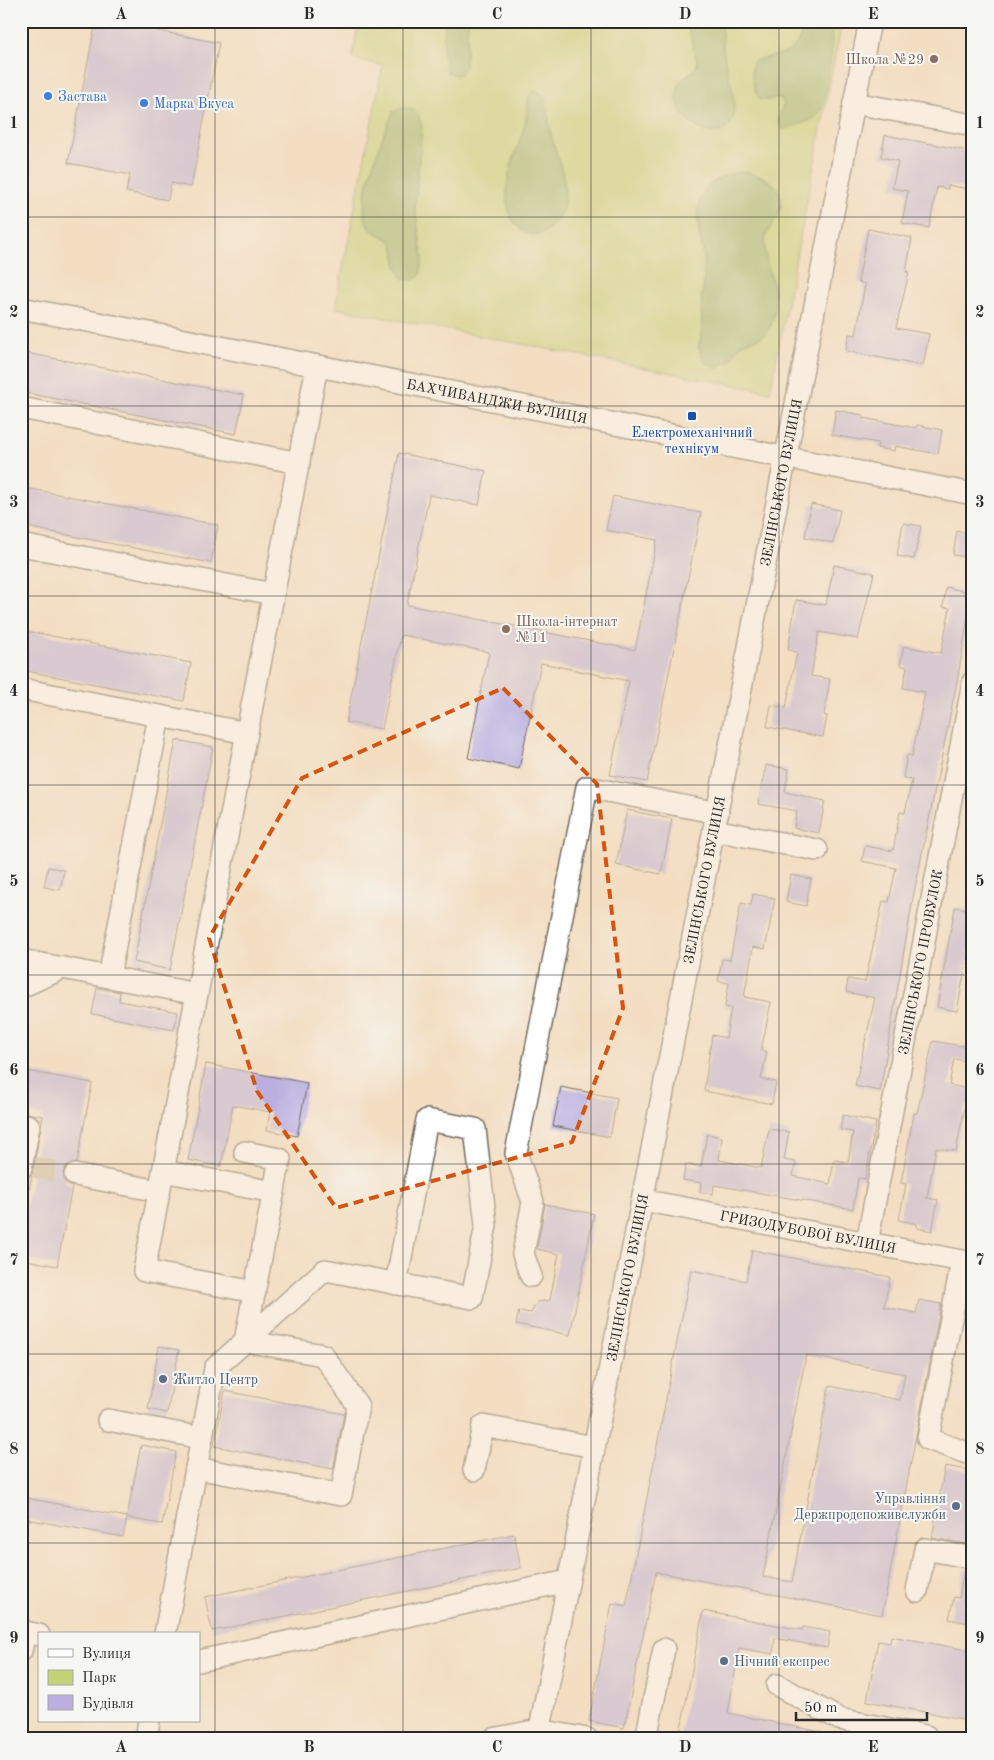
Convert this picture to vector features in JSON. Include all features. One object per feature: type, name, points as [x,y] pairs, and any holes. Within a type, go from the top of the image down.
[{"type":"street","name":"ЗЕЛІНСЬКОГО ВУЛИЦЯ","points":[[538,1734],[870,21]]},
{"type":"street","points":[[854,103],[973,125]]},
{"type":"street","name":"БАХЧИВАНДЖИ ВУЛИЦЯ","points":[[21,308],[973,494]]},
{"type":"street","points":[[255,1292],[144,1271],[317,366]]},
{"type":"street","points":[[21,408],[299,463]]},
{"type":"street","points":[[21,545],[273,594]]},
{"type":"street","name":"ЗЕЛІНСЬКОГО ПРОВУЛОК","points":[[866,1243],[973,682]]},
{"type":"street","points":[[21,689],[247,733]]},
{"type":"street","points":[[109,977],[159,716]]},
{"type":"street","points":[[531,1276],[523,1254],[533,1202],[516,1153],[587,787],[817,850]]},
{"type":"street","points":[[21,960],[197,994]]},
{"type":"street","points":[[21,987],[63,968]]},
{"type":"street","points":[[165,1632],[214,1368],[325,1270],[396,1284],[472,1298],[486,1225],[475,1129],[427,1120],[396,1284]]},
{"type":"street","points":[[21,1124],[29,1126],[26,1167]]},
{"type":"street","points":[[245,1152],[280,1159],[246,1341]]},
{"type":"street","points":[[75,1175],[274,1192]]},
{"type":"street","name":"ГРИЗОДУБОВОЇ ВУЛИЦЯ","points":[[642,1200],[967,1262]]},
{"type":"street","points":[[967,1262],[928,1439],[973,1455]]},
{"type":"street","points":[[196,1468],[341,1495],[358,1406],[323,1355],[246,1341]]},
{"type":"street","points":[[108,1420],[202,1438]]},
{"type":"street","points":[[474,1470],[483,1426],[594,1447]]},
{"type":"street","points":[[917,1591],[926,1549],[973,1558]]},
{"type":"street","points":[[200,1661],[568,1581]]},
{"type":"street","points":[[21,1650],[25,1632],[38,1635]]},
{"type":"street","points":[[646,1739],[664,1649]]},
{"type":"street","points":[[777,1684],[839,1719],[926,1736],[927,1739]]},
{"type":"street","points":[[146,1739],[149,1722]]},
{"type":"street","points":[[493,1739],[538,1734],[587,1739]]},
{"type":"highlighted area","points":[[503,688],[597,784],[623,1008],[572,1142],[336,1208],[257,1091],[209,938],[302,778]]},
{"type":"green space","points":[[359,21],[445,21],[443,52],[465,66],[468,21],[678,21],[688,29],[698,57],[696,68],[687,75],[734,112],[724,55],[721,21],[812,21],[806,26],[794,47],[790,50],[753,62],[753,78],[766,101],[776,97],[781,98],[784,104],[778,120],[821,110],[829,24],[824,21],[842,21],[770,392],[335,308],[383,65],[352,59]],"holes":[[[530,96],[545,97],[548,121],[564,186],[562,209],[556,220],[546,231],[511,166],[526,123]],[[388,123],[415,187],[415,208],[423,259],[397,267],[393,243],[376,233],[368,225],[364,203],[375,160]],[[759,175],[771,182],[778,190],[779,207],[767,232],[764,246],[766,261],[773,282],[775,297],[773,307],[761,337],[740,345],[729,363],[698,348],[702,332],[702,296],[705,277],[704,256],[698,229]]]},
{"type":"green space","points":[[445,21],[468,21],[465,66],[460,74],[455,75],[447,72],[443,52]]},
{"type":"green space","points":[[677,21],[721,21],[724,56],[733,91],[734,105],[730,124],[723,131],[713,133],[702,130],[692,124],[683,114],[678,103],[677,90],[680,82],[698,64],[688,29]]},
{"type":"green space","points":[[812,21],[826,23],[830,26],[832,33],[831,57],[824,100],[817,116],[814,118],[785,129],[781,128],[778,120],[784,104],[781,98],[760,100],[753,82],[753,62],[780,55],[790,50],[796,44],[806,26]]},
{"type":"green space","points":[[534,91],[540,92],[546,102],[550,133],[563,176],[565,198],[564,206],[555,222],[542,233],[534,235],[519,228],[513,221],[507,204],[507,186],[508,177],[525,124],[529,97]]},
{"type":"green space","points":[[401,108],[411,108],[419,116],[422,127],[415,208],[423,259],[420,276],[412,280],[404,279],[397,267],[393,243],[370,228],[365,215],[368,186],[377,152],[393,112]]},
{"type":"green space","points":[[744,172],[766,179],[777,189],[782,203],[778,215],[767,233],[765,242],[765,253],[774,291],[774,316],[770,327],[761,337],[742,343],[729,360],[716,368],[703,361],[700,349],[704,264],[698,221],[699,206],[704,192],[713,182],[724,176]]},
{"type":"building","points":[[96,21],[109,21],[219,43],[191,187],[171,183],[168,200],[126,192],[130,175],[68,163]]},
{"type":"building","points":[[885,135],[973,152],[973,190],[948,185],[948,189],[937,187],[929,228],[902,223],[908,191],[892,188],[898,161],[881,157]]},
{"type":"building","points":[[868,229],[912,238],[906,272],[909,272],[896,328],[929,334],[923,366],[846,351],[849,334],[856,335],[865,284],[858,282]]},
{"type":"building","points":[[21,352],[244,395],[236,434],[21,392]]},
{"type":"building","points":[[836,410],[863,415],[863,418],[916,428],[917,425],[942,430],[938,454],[895,446],[894,451],[877,448],[878,443],[832,435]]},
{"type":"building","points":[[399,453],[486,471],[479,505],[429,495],[407,605],[635,650],[657,540],[606,530],[613,496],[701,513],[647,782],[610,775],[629,681],[541,663],[519,769],[468,758],[489,652],[401,635],[382,729],[346,722]]},
{"type":"building","points":[[21,487],[218,525],[211,563],[21,526]]},
{"type":"building","points":[[811,504],[840,510],[833,543],[805,537]]},
{"type":"building","points":[[903,523],[921,526],[914,559],[897,556]]},
{"type":"building","points":[[957,531],[973,534],[973,558],[953,555]]},
{"type":"building","points":[[834,565],[874,573],[858,639],[819,632],[811,676],[830,679],[824,715],[827,716],[823,737],[767,727],[771,705],[786,708],[797,652],[788,650],[796,600],[826,605]]},
{"type":"building","points":[[946,587],[972,593],[958,676],[913,898],[880,1091],[855,1086],[875,998],[846,992],[848,979],[865,982],[883,901],[889,902],[896,868],[862,861],[865,846],[893,851],[900,812],[905,813],[912,780],[903,778],[907,755],[912,756],[925,692],[903,688],[907,667],[900,665],[904,646],[941,653],[950,608],[943,607]]},
{"type":"building","points":[[21,630],[191,663],[184,701],[21,670]]},
{"type":"building","points":[[176,740],[213,747],[170,970],[134,962]]},
{"type":"building","points":[[766,765],[789,769],[785,792],[825,801],[819,833],[794,828],[797,811],[758,804]]},
{"type":"building","points":[[627,810],[672,819],[661,874],[616,865]]},
{"type":"building","points":[[48,867],[64,870],[60,890],[44,887]]},
{"type":"building","points":[[791,875],[811,879],[806,906],[786,902]]},
{"type":"building","points":[[753,894],[775,898],[765,949],[753,947],[744,997],[771,1002],[761,1051],[767,1052],[761,1079],[776,1082],[772,1104],[704,1091],[712,1035],[726,1038],[731,1008],[725,1007],[729,983],[718,981],[722,959],[730,960],[741,903],[751,905]]},
{"type":"building","points":[[955,907],[973,910],[973,927],[957,1011],[937,1007]]},
{"type":"building","points":[[97,988],[120,992],[119,1001],[178,1012],[174,1030],[92,1014]]},
{"type":"building","points":[[933,1041],[973,1048],[973,1062],[954,1059],[949,1085],[973,1090],[973,1093],[970,1107],[965,1106],[956,1151],[936,1148],[927,1198],[938,1200],[932,1231],[917,1228],[917,1224],[899,1220],[906,1184],[901,1183],[914,1113],[917,1113]]},
{"type":"building","points":[[206,1064],[307,1083],[297,1136],[267,1130],[270,1112],[233,1105],[221,1166],[188,1160]]},
{"type":"building","points":[[21,1070],[92,1083],[77,1163],[66,1167],[63,1173],[67,1184],[72,1187],[57,1266],[21,1259],[21,1217],[24,1218],[43,1116],[21,1112]]},
{"type":"building","points":[[561,1087],[617,1098],[610,1137],[553,1126]]},
{"type":"building","points":[[843,1115],[876,1122],[865,1179],[858,1178],[853,1209],[714,1185],[713,1194],[700,1192],[701,1183],[683,1180],[686,1164],[701,1167],[707,1134],[722,1137],[719,1160],[761,1168],[769,1129],[789,1132],[784,1160],[796,1162],[793,1176],[830,1184],[834,1160],[848,1162],[853,1132],[840,1130]]},
{"type":"building","points":[[545,1204],[594,1214],[570,1335],[516,1324],[519,1311],[531,1313],[537,1302],[550,1300],[559,1254],[537,1249]]},
{"type":"building","points":[[752,1250],[890,1277],[884,1307],[916,1313],[919,1300],[941,1304],[882,1615],[656,1572],[624,1728],[589,1721],[612,1603],[626,1606],[691,1270],[746,1281]],"holes":[[[806,1355],[905,1374],[900,1400],[829,1386],[792,1582],[763,1577]]]},
{"type":"building","points":[[159,1346],[179,1350],[167,1413],[148,1409]]},
{"type":"building","points":[[225,1391],[344,1414],[333,1469],[214,1446]]},
{"type":"building","points":[[141,1445],[176,1452],[162,1524],[127,1518],[123,1537],[21,1518],[21,1497],[127,1517]]},
{"type":"building","points":[[945,1466],[973,1471],[973,1516],[967,1544],[932,1538]]},
{"type":"building","points":[[514,1534],[521,1568],[212,1631],[205,1597]]},
{"type":"building","points":[[964,1569],[973,1570],[973,1624],[949,1619],[954,1597],[959,1598]]},
{"type":"building","points":[[703,1611],[802,1630],[803,1627],[830,1632],[827,1648],[775,1638],[773,1654],[739,1648],[728,1713],[821,1732],[820,1739],[679,1739]]},
{"type":"building","points":[[891,1636],[973,1651],[973,1721],[867,1701],[878,1641],[890,1643]]},
{"type":"tunnel","points":[[34,1167],[75,1175]]},
{"type":"place","name":"Школа №29","points":[[934,59]]},
{"type":"place","name":"Застава","points":[[48,96]]},
{"type":"place","name":"Марка Вкуса","points":[[144,103]]},
{"type":"place","name":"Електромеханічний технікум","points":[[692,416]]},
{"type":"place","name":"Школа-інтернат №11","points":[[506,629]]},
{"type":"place","name":"Житло Центр","points":[[163,1379]]},
{"type":"place","name":"Управління Держпродспоживслужби","points":[[956,1506]]},
{"type":"place","name":"Нічний експрес","points":[[724,1661]]}]
